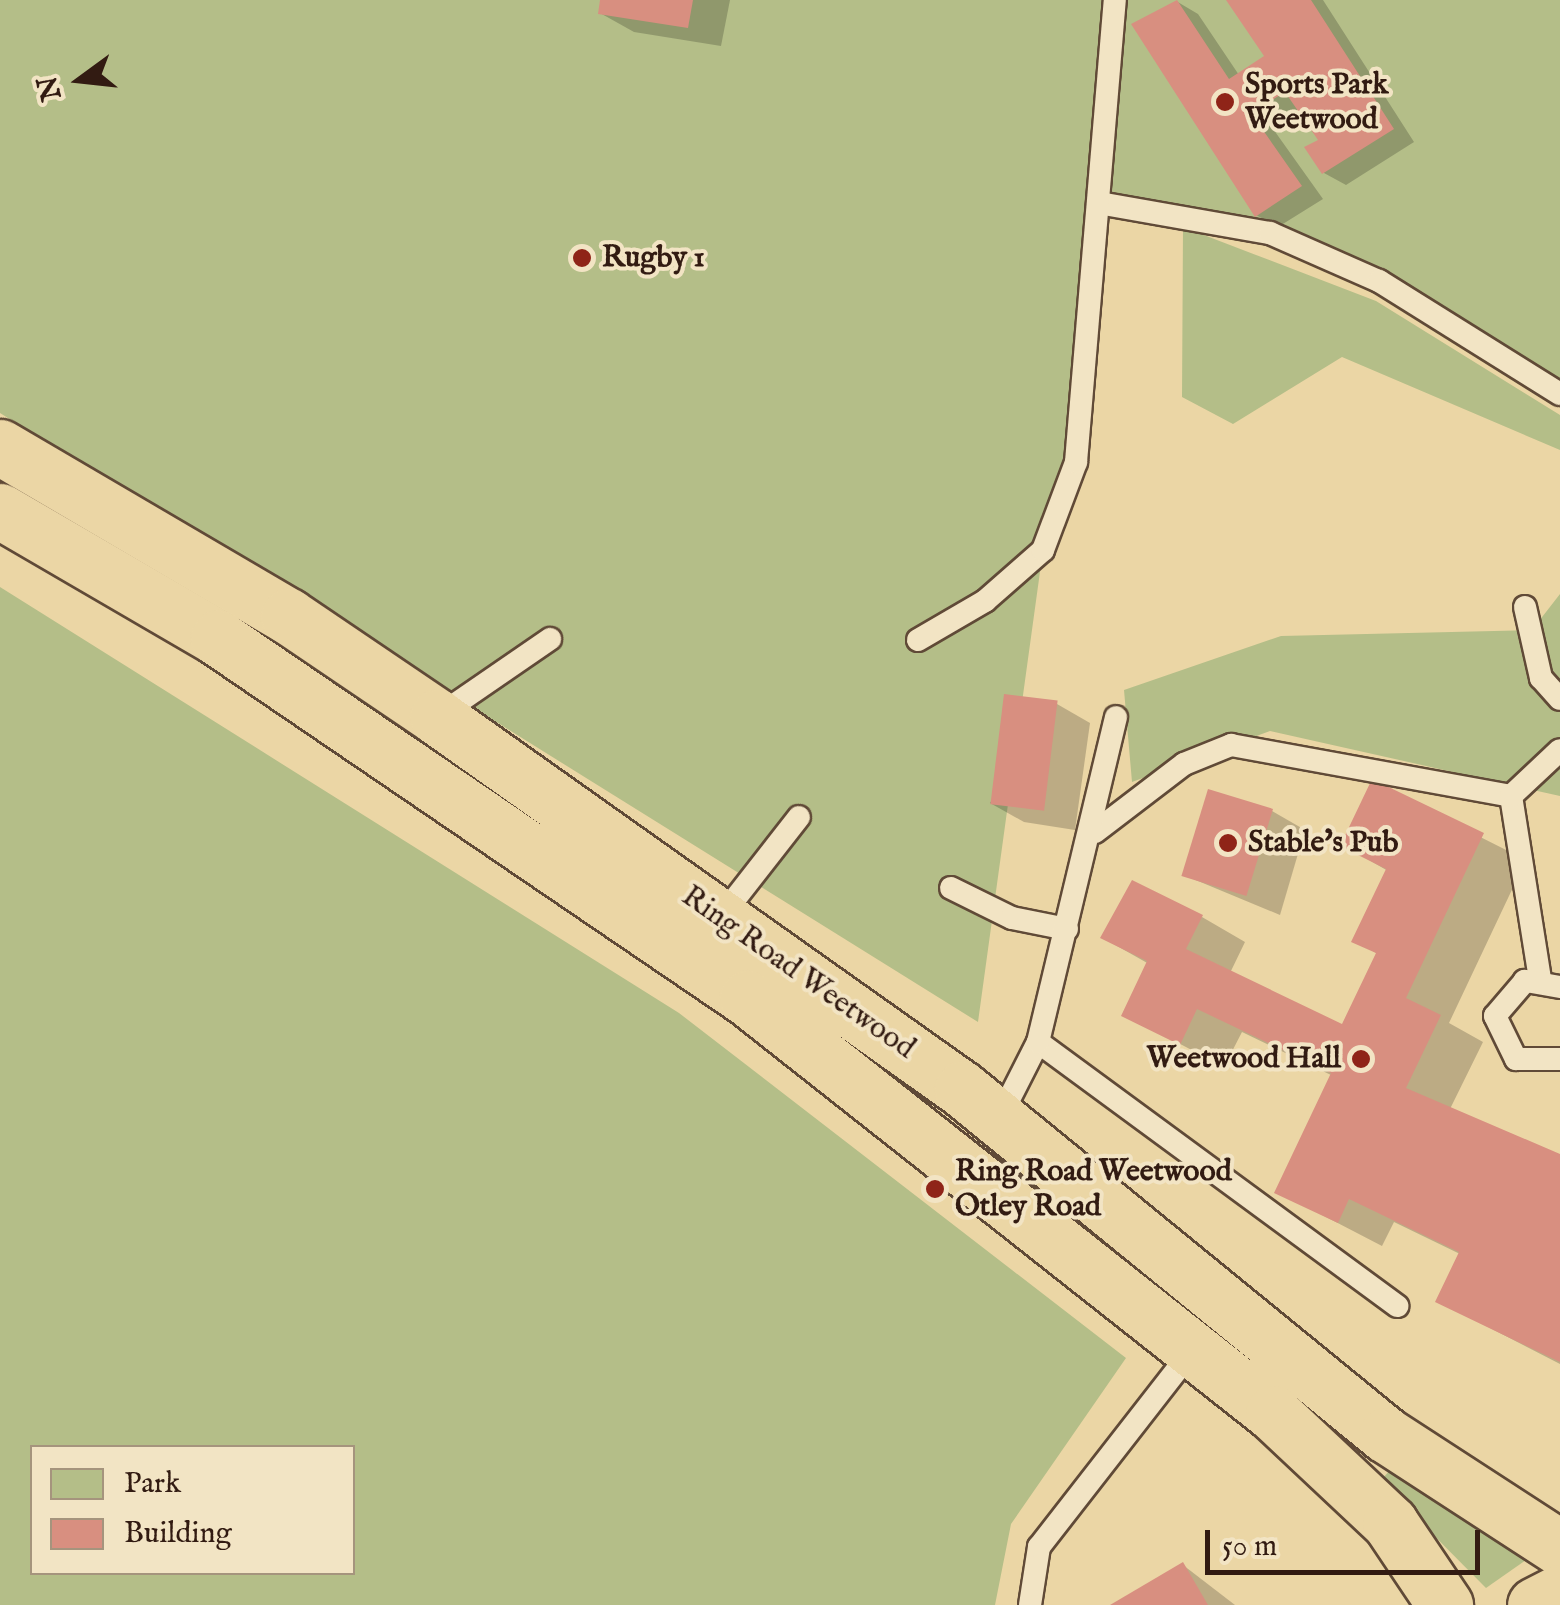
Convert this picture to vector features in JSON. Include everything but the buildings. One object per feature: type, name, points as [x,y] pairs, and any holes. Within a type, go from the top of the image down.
[{"type":"highway","name":"Ring Road Weetwood","points":[[0,447],[288,616],[456,704],[720,918],[998,1121],[1398,1444],[1560,1548]]},
{"type":"highway","name":"Ring Road Weetwood","points":[[0,511],[218,638],[747,998],[1193,1349],[1390,1523],[1446,1605]]},
{"type":"highway","points":[[1535,1605],[1560,1592]]},
{"type":"lane","points":[[918,640],[985,601],[1043,550],[1076,462],[1115,0]]},
{"type":"lane","points":[[1099,202],[1270,232],[1379,282],[1560,394]]},
{"type":"lane","points":[[1525,607],[1542,678],[1560,698]]},
{"type":"lane","points":[[456,704],[550,639]]},
{"type":"lane","points":[[998,1121],[1038,1042],[1095,832],[1116,717]]},
{"type":"lane","points":[[1095,832],[1184,764],[1231,745],[1512,796]]},
{"type":"lane","points":[[1512,796],[1560,750]]},
{"type":"lane","points":[[1512,796],[1550,983],[1504,996],[1496,1031],[1516,1059],[1560,1059]]},
{"type":"lane","points":[[720,918],[800,817]]},
{"type":"lane","points":[[951,888],[1012,918],[1068,929]]},
{"type":"lane","points":[[1038,1042],[1397,1306]]},
{"type":"lane","points":[[1030,1605],[1039,1547],[1193,1349]]},
{"type":"green space","points":[[0,0],[1560,0],[1560,394],[1271,233],[1099,203],[1076,462],[1043,550],[978,1022],[0,413]]},
{"type":"green space","points":[[1183,227],[1376,301],[1560,415],[1560,450],[1342,357],[1233,424],[1182,397]]},
{"type":"green space","points":[[0,587],[679,1013],[1126,1358],[1011,1524],[995,1605],[0,1605]]},
{"type":"green space","points":[[1560,594],[1560,796],[1270,731],[1132,782],[1124,690],[1281,636],[1532,630]]},
{"type":"green space","points":[[1396,1464],[1529,1558],[1486,1588],[1380,1481]]},
{"type":"place","name":"Sports Park Weetwood","points":[[1225,102]]},
{"type":"place","name":"Rugby 1","points":[[582,258]]},
{"type":"place","name":"Stable's Pub","points":[[1228,843]]},
{"type":"place","name":"Weetwood Hall","points":[[1361,1059]]},
{"type":"place","name":"Ring Road Weetwood Otley Road","points":[[935,1189]]}]
